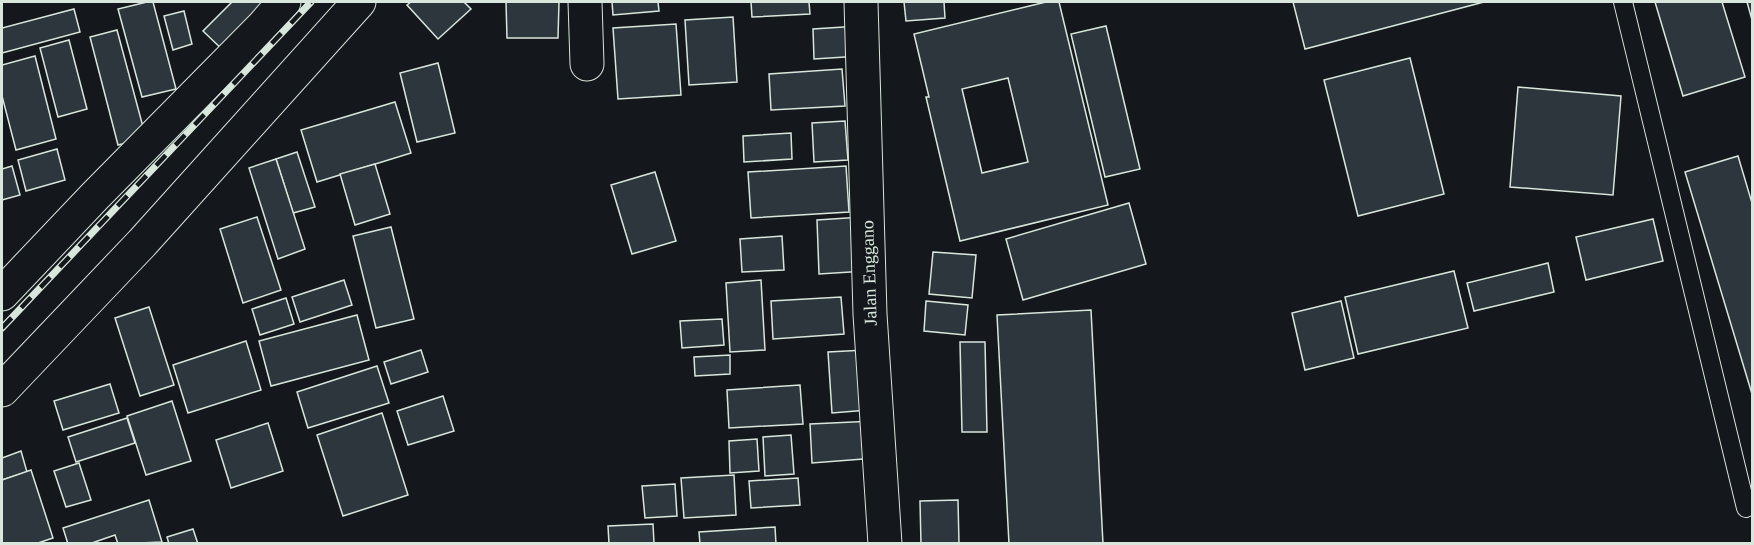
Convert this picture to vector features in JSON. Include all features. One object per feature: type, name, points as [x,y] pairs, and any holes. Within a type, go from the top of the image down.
[{"type":"street","points":[[2,294],[284,2]]},
{"type":"street","points":[[2,390],[142,243],[359,2]]},
{"type":"street","points":[[585,2],[587,64]]},
{"type":"street","name":"Jalan Enggano","points":[[861,2],[870,314],[885,543]]},
{"type":"lane","points":[[1623,2],[1746,508]]},
{"type":"building","points":[[153,2],[176,89],[142,97],[118,9]]},
{"type":"building","points":[[232,2],[279,2],[227,54],[203,31]]},
{"type":"building","points":[[411,2],[464,2],[471,9],[438,39],[407,5]]},
{"type":"building","points":[[506,2],[559,2],[558,38],[507,38]]},
{"type":"building","points":[[612,2],[658,2],[659,11],[613,15]]},
{"type":"building","points":[[751,2],[809,2],[810,14],[752,17]]},
{"type":"building","points":[[904,2],[944,2],[945,18],[906,21]]},
{"type":"building","points":[[1046,2],[1059,2],[1108,205],[960,241],[926,97],[929,97],[914,34]],"holes":[[[1008,78],[1028,162],[982,173],[962,89]]]},
{"type":"building","points":[[1293,2],[1484,2],[1305,49]]},
{"type":"building","points":[[1655,2],[1722,2],[1745,77],[1683,96]]},
{"type":"building","points":[[1747,2],[1752,2],[1752,20]]},
{"type":"building","points":[[74,9],[80,32],[2,53],[2,28]]},
{"type":"building","points":[[184,11],[192,44],[173,50],[164,16]]},
{"type":"building","points":[[733,17],[737,82],[689,85],[685,20]]},
{"type":"building","points":[[676,24],[681,95],[618,99],[613,28]]},
{"type":"building","points":[[859,26],[861,56],[814,59],[813,29]]},
{"type":"building","points":[[1106,26],[1140,169],[1105,177],[1071,34]]},
{"type":"building","points":[[117,30],[146,138],[118,145],[90,37]]},
{"type":"building","points":[[69,40],[87,109],[58,117],[40,48]]},
{"type":"building","points":[[35,56],[56,139],[16,150],[2,96],[2,65]]},
{"type":"building","points":[[1410,58],[1444,194],[1358,216],[1324,80]]},
{"type":"building","points":[[438,63],[455,133],[417,142],[400,73]]},
{"type":"building","points":[[842,69],[845,106],[771,110],[769,74]]},
{"type":"building","points":[[1518,87],[1621,96],[1613,195],[1510,187]]},
{"type":"building","points":[[395,102],[411,153],[317,182],[301,130]]},
{"type":"building","points":[[845,121],[848,160],[814,162],[812,123]]},
{"type":"building","points":[[791,133],[792,159],[744,162],[743,136]]},
{"type":"building","points":[[57,149],[65,180],[26,191],[18,160]]},
{"type":"building","points":[[297,152],[315,207],[293,213],[276,159]]},
{"type":"building","points":[[1738,156],[1752,203],[1752,394],[1685,172]]},
{"type":"building","points":[[276,159],[305,249],[278,259],[249,168]]},
{"type":"building","points":[[375,164],[390,214],[355,225],[340,174]]},
{"type":"building","points":[[12,166],[20,195],[2,200],[2,169]]},
{"type":"building","points":[[846,166],[849,212],[751,218],[748,172]]},
{"type":"building","points":[[655,172],[676,241],[632,254],[611,185]]},
{"type":"building","points":[[1129,203],[1146,264],[1023,300],[1006,239]]},
{"type":"building","points":[[257,217],[281,290],[243,303],[220,229]]},
{"type":"building","points":[[862,217],[866,271],[819,274],[817,220]]},
{"type":"building","points":[[1653,219],[1663,261],[1586,280],[1576,237]]},
{"type":"building","points":[[391,227],[414,319],[376,328],[353,236]]},
{"type":"building","points":[[782,236],[784,270],[742,272],[740,239]]},
{"type":"building","points":[[933,252],[976,255],[972,298],[929,294]]},
{"type":"building","points":[[1548,263],[1554,292],[1474,311],[1467,283]]},
{"type":"building","points":[[1454,271],[1468,328],[1358,354],[1345,297]]},
{"type":"building","points":[[344,280],[352,305],[300,322],[292,297]]},
{"type":"building","points":[[761,280],[765,350],[730,352],[726,283]]},
{"type":"building","points":[[841,297],[844,334],[773,339],[771,301]]},
{"type":"building","points":[[286,298],[294,324],[260,335],[252,309]]},
{"type":"building","points":[[926,301],[968,305],[965,335],[924,331]]},
{"type":"building","points":[[1341,301],[1354,358],[1305,370],[1292,313]]},
{"type":"building","points":[[149,307],[174,385],[140,396],[115,318]]},
{"type":"building","points":[[1091,310],[1103,544],[1009,544],[997,315]]},
{"type":"building","points":[[357,315],[369,360],[271,386],[259,341]]},
{"type":"building","points":[[722,319],[724,345],[682,348],[680,321]]},
{"type":"building","points":[[246,341],[261,390],[188,413],[173,365]]},
{"type":"building","points":[[960,342],[985,342],[987,432],[962,432]]},
{"type":"building","points":[[421,350],[428,372],[391,384],[384,362]]},
{"type":"building","points":[[865,350],[868,410],[832,413],[828,352]]},
{"type":"building","points":[[730,355],[730,374],[695,376],[694,357]]},
{"type":"building","points":[[377,366],[389,403],[308,428],[297,392]]},
{"type":"building","points":[[110,384],[119,413],[63,430],[54,401]]},
{"type":"building","points":[[800,385],[803,424],[729,428],[727,390]]},
{"type":"building","points":[[443,396],[454,431],[408,445],[397,411]]},
{"type":"building","points":[[172,401],[191,461],[146,475],[127,416]]},
{"type":"building","points":[[382,413],[408,495],[343,516],[317,435]]},
{"type":"building","points":[[127,418],[135,443],[76,462],[68,437]]},
{"type":"building","points":[[874,421],[876,458],[812,463],[810,424]]},
{"type":"building","points":[[268,423],[283,471],[231,488],[216,440]]},
{"type":"building","points":[[791,435],[794,474],[765,476],[763,437]]},
{"type":"building","points":[[757,439],[759,471],[730,473],[729,441]]},
{"type":"building","points":[[21,451],[27,472],[2,480],[2,458]]},
{"type":"building","points":[[79,463],[91,500],[66,507],[54,471]]},
{"type":"building","points":[[31,470],[53,538],[35,544],[2,544],[2,480]]},
{"type":"building","points":[[734,475],[736,515],[684,518],[681,478]]},
{"type":"building","points":[[798,478],[800,505],[751,508],[749,481]]},
{"type":"building","points":[[675,484],[677,516],[645,518],[642,486]]},
{"type":"building","points":[[149,500],[162,542],[118,544],[115,535],[89,544],[68,544],[63,528]]},
{"type":"building","points":[[958,500],[959,544],[921,544],[920,501]]},
{"type":"building","points":[[653,524],[654,543],[609,544],[608,526]]},
{"type":"building","points":[[775,527],[776,544],[700,544],[699,532]]},
{"type":"building","points":[[193,529],[198,544],[169,544],[167,537]]},
{"type":"railway","points":[[2,328],[311,2]]}]
